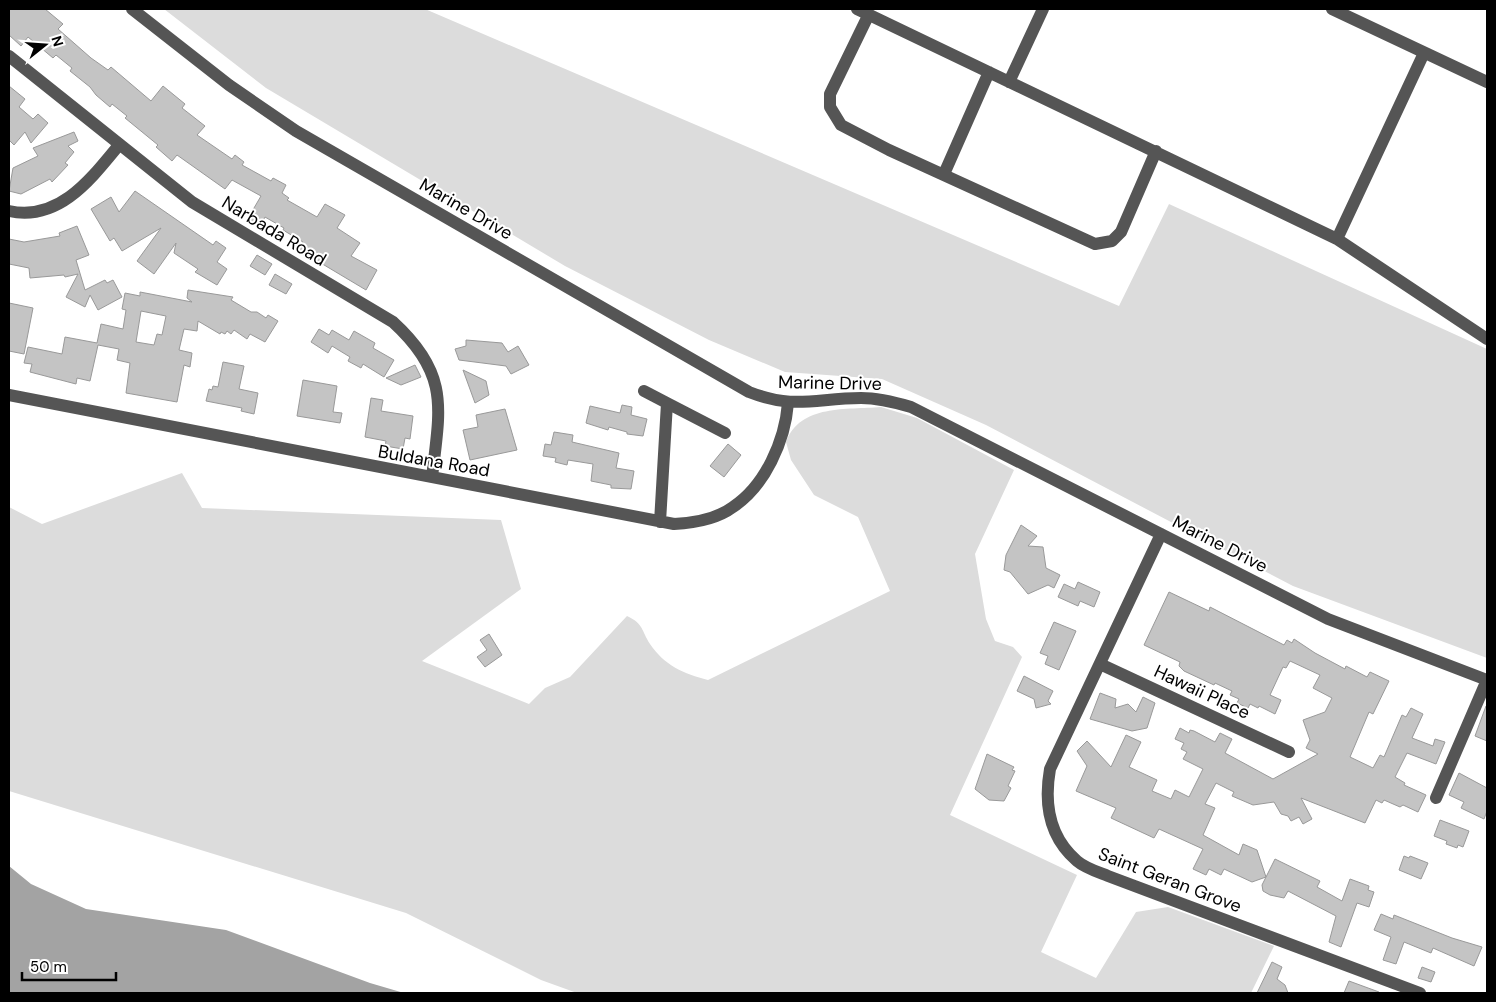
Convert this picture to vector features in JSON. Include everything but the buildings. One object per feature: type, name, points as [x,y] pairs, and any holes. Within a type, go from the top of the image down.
[{"type":"street","name":"Marine Drive","points":[[132,9],[229,85],[296,131],[755,395],[788,403],[860,398],[886,400],[911,406],[1328,619],[1487,680]]},
{"type":"street","points":[[1009,82],[1043,9]]},
{"type":"street","points":[[1332,9],[1487,82]]},
{"type":"street","points":[[1156,151],[1121,232],[1112,241],[1105,244],[1095,244],[1073,236],[841,125],[830,107],[830,94],[863,11],[988,72],[1156,151],[1337,238],[1487,339]]},
{"type":"street","points":[[1337,238],[1424,53]]},
{"type":"street","name":"Narbada Road","points":[[9,56],[118,145],[192,202],[393,322],[412,340],[428,362],[436,386],[439,416],[432,477]]},
{"type":"street","points":[[944,174],[988,72]]},
{"type":"street","points":[[9,211],[28,212],[61,204],[87,182],[118,145]]},
{"type":"street","points":[[644,391],[725,433]]},
{"type":"street","name":"Buldana Road","points":[[9,395],[660,522],[691,523],[712,518],[733,508],[747,496],[771,462],[783,430],[788,403]]},
{"type":"street","points":[[660,522],[667,403]]},
{"type":"street","name":"Saint Geran Grove","points":[[1161,534],[1050,769],[1046,791],[1048,812],[1056,834],[1078,862],[1108,876],[1420,993]]},
{"type":"street","name":"Hawaii Place","points":[[1100,664],[1289,752]]},
{"type":"street","points":[[1436,798],[1487,680]]},
{"type":"shaded area","points":[[164,9],[425,9],[1119,306],[1169,204],[1487,349],[1487,658],[1293,586],[986,425],[882,379],[785,372],[709,340],[565,266],[266,88]]},
{"type":"shaded area","points":[[881,407],[917,418],[1014,470],[975,554],[986,619],[995,641],[1013,647],[1022,657],[950,815],[1077,875],[1041,952],[1096,978],[1136,912],[1168,907],[1274,946],[1251,993],[577,993],[541,980],[406,913],[9,791],[9,507],[42,524],[182,473],[202,508],[501,520],[521,589],[422,661],[529,704],[545,688],[570,677],[627,616],[642,628],[650,644],[668,663],[683,672],[708,680],[890,591],[858,517],[814,495],[791,460],[786,442],[793,430],[802,421],[813,415],[840,409]]},
{"type":"shaded area","points":[[9,866],[31,884],[86,909],[226,930],[370,983],[404,993],[9,993]]}]
